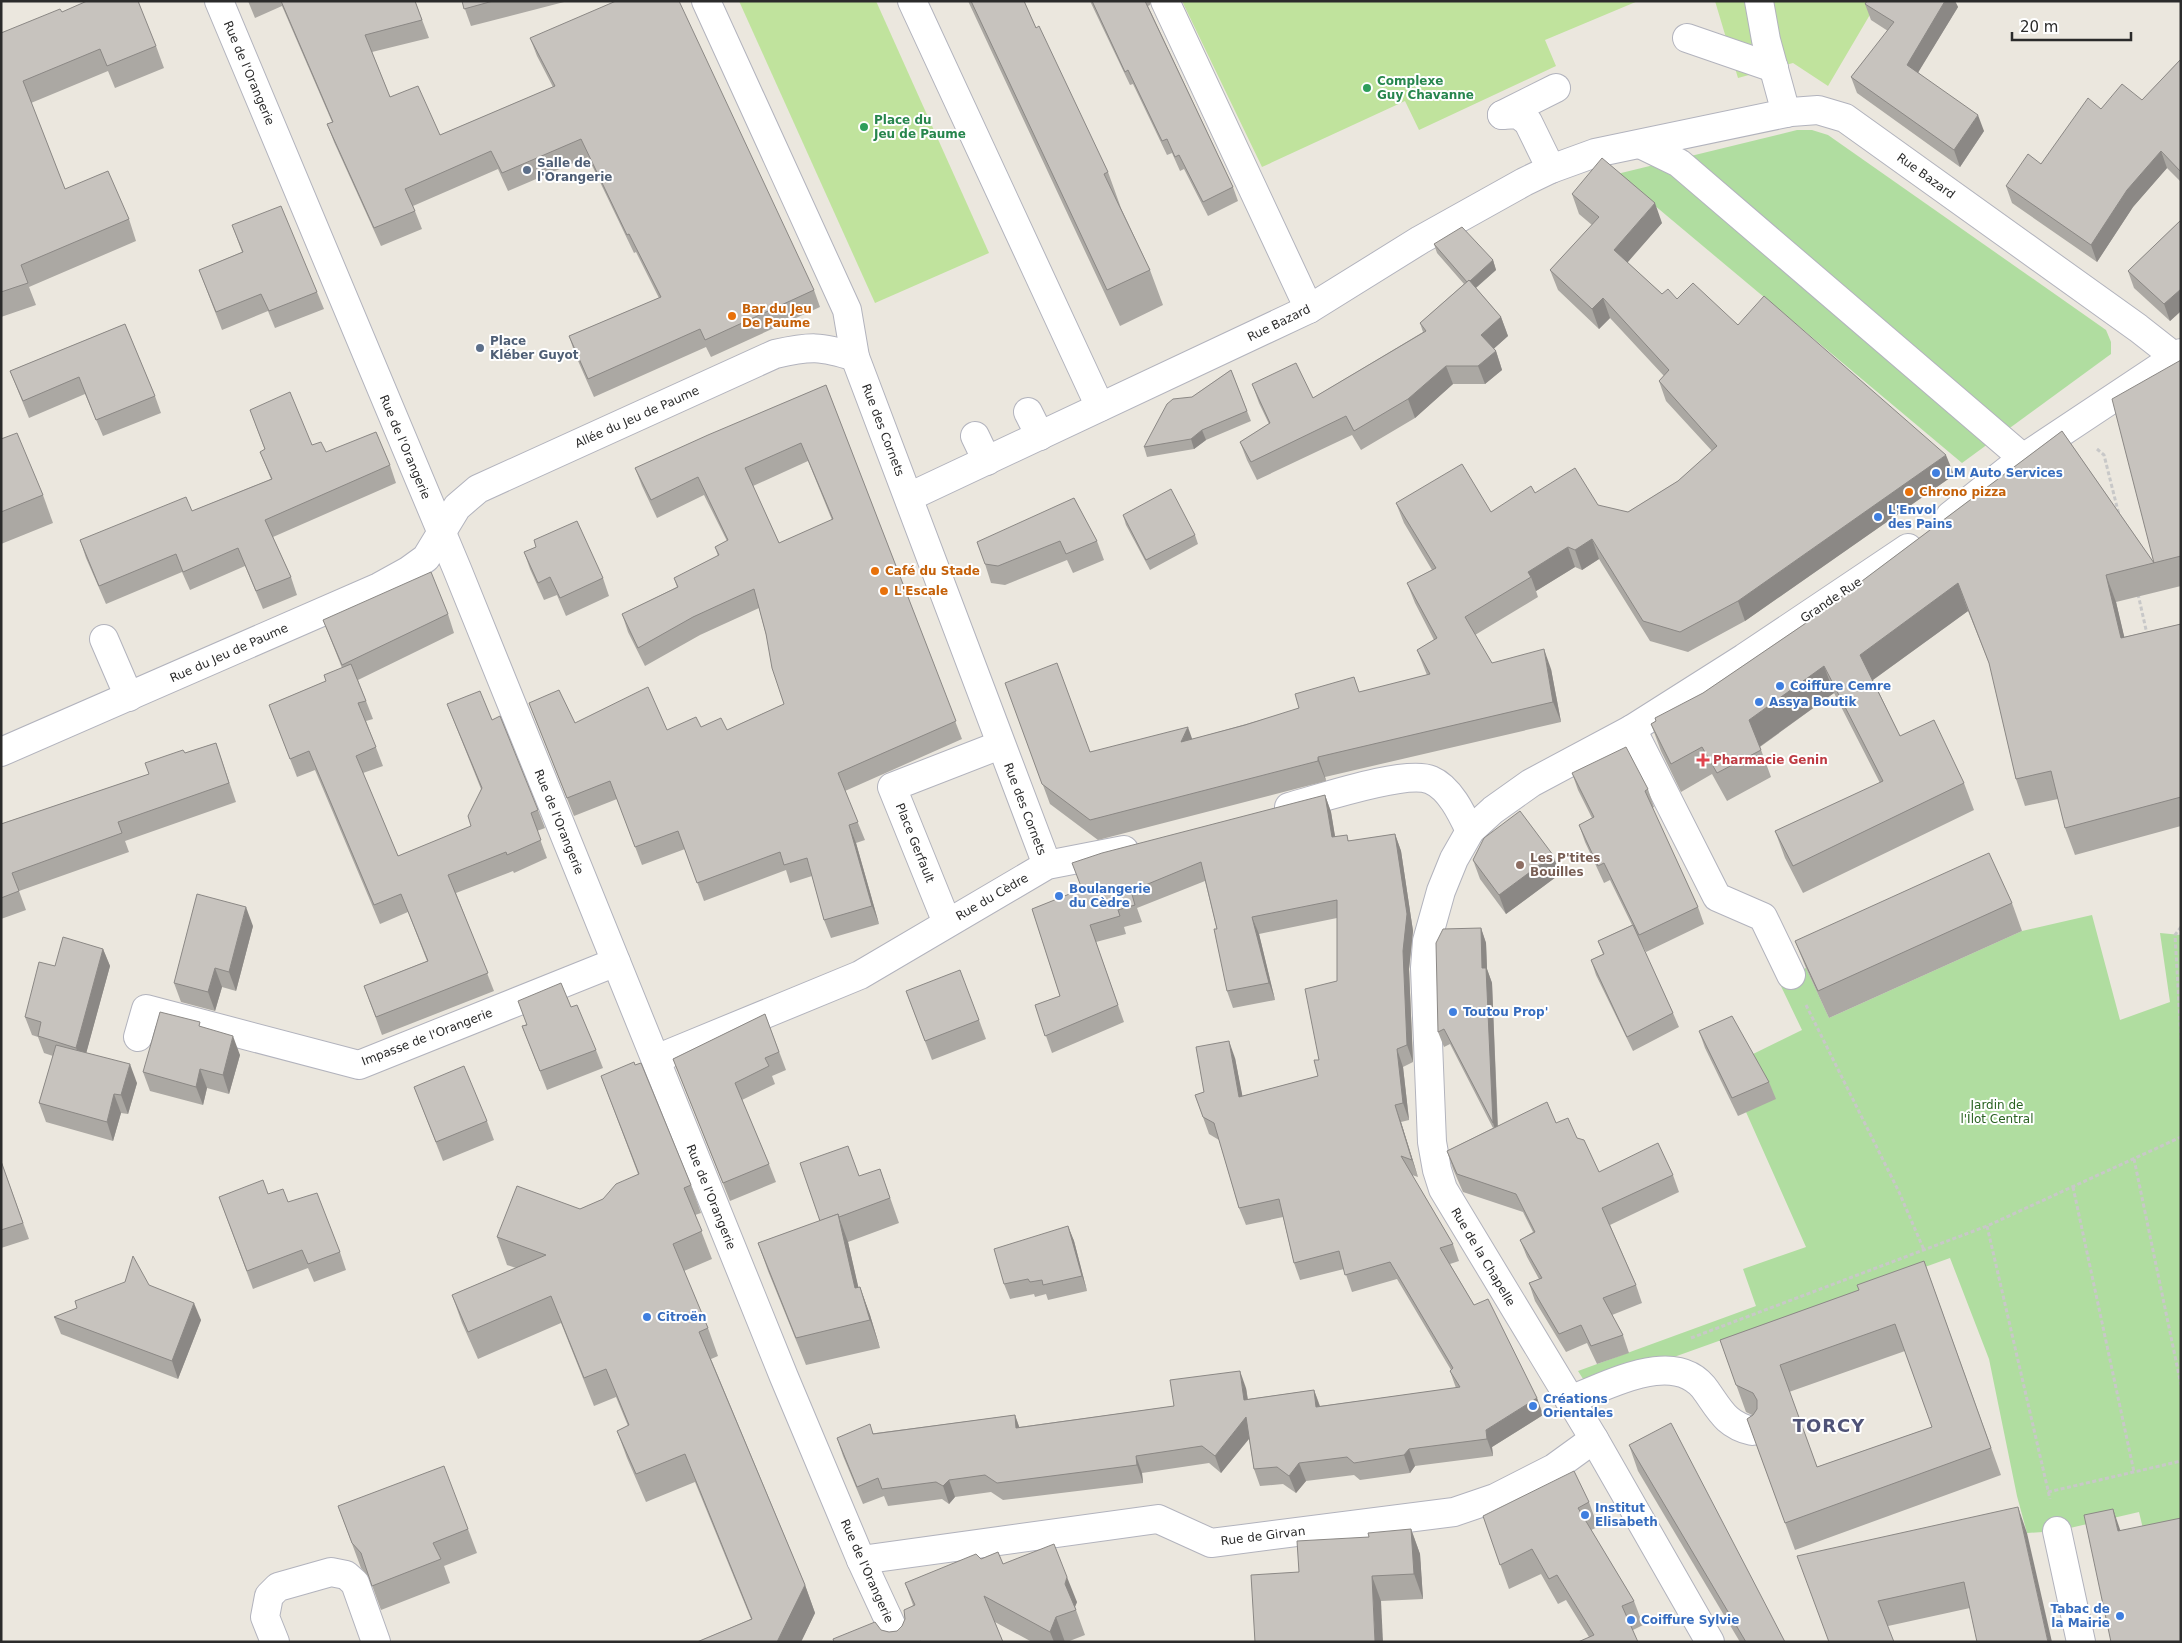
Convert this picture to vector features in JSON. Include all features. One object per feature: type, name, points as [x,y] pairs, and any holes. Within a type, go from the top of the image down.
[{"type":"street","name":"Rue de l'Orangerie","points":[[219,1],[442,533],[732,1250],[861,1560],[899,1642]]},
{"type":"street","name":"Rue des Cornets","points":[[706,1],[847,310],[855,357],[1047,865]]},
{"type":"street","points":[[912,1],[1100,408]]},
{"type":"street","points":[[1165,1],[1309,309]]},
{"type":"street","points":[[1759,1],[1766,40],[1786,113]]},
{"type":"street","points":[[1687,38],[1774,68]]},
{"type":"street","points":[[1552,169],[1528,122],[1518,114],[1502,115],[1556,88]]},
{"type":"street","name":"Rue Bazard","points":[[909,497],[987,461],[1034,424],[1100,408],[1309,309],[1420,240],[1524,182],[1552,169],[1595,153],[1642,145],[1786,113],[1818,110],[1845,118],[2178,355]]},
{"type":"street","points":[[1642,145],[1679,163],[2023,458]]},
{"type":"street","name":"Allée du Jeu de Paume","points":[[442,533],[457,507],[478,489],[775,354],[808,347],[831,350],[855,357]]},
{"type":"street","name":"Grande Rue","points":[[1470,832],[1493,810],[1531,783],[1632,729],[1744,658],[1929,534],[2023,458],[2178,355]]},
{"type":"street","points":[[975,436],[987,461]]},
{"type":"street","name":"Rue du Jeu de Paume","points":[[1,752],[379,586],[408,571],[426,558],[442,533]]},
{"type":"street","points":[[104,639],[129,697]]},
{"type":"street","points":[[1632,729],[1717,897],[1764,917],[1791,975]]},
{"type":"street","name":"Place Gerfault","points":[[947,923],[892,787],[1000,744]]},
{"type":"street","points":[[1267,813],[1392,780],[1415,777],[1432,780],[1448,793],[1470,832]]},
{"type":"street","name":"Rue de la Chapelle","points":[[1470,832],[1454,859],[1441,891],[1427,941],[1424,997],[1432,1142],[1437,1170],[1443,1189],[1594,1439],[1710,1642]]},
{"type":"street","name":"Rue du Cèdre","points":[[656,1059],[860,975],[1047,865],[1104,855],[1152,843]]},
{"type":"street","name":"Impasse de l'Orangerie","points":[[138,1037],[146,1008],[359,1064],[616,962]]},
{"type":"street","points":[[1569,1400],[1649,1371],[1669,1369],[1690,1374],[1702,1383],[1725,1418],[1736,1427],[1752,1431]]},
{"type":"street","name":"Rue de Girvan","points":[[861,1560],[1158,1519],[1211,1543],[1454,1512],[1495,1498],[1554,1468],[1594,1439]]},
{"type":"street","points":[[2057,1531],[2081,1642]]},
{"type":"street","points":[[275,1642],[266,1617],[269,1596],[278,1587],[331,1572],[346,1575],[355,1583],[376,1642]]},
{"type":"path","points":[[2070,425],[2104,455],[2120,522]]},
{"type":"path","points":[[2137,590],[2148,638]]},
{"type":"path","points":[[2181,928],[2175,935],[2181,1039]]},
{"type":"path","points":[[1791,975],[1899,1192],[1924,1250]]},
{"type":"path","points":[[1682,1342],[1987,1226],[2181,1137]]},
{"type":"path","points":[[2134,1159],[2181,1386]]},
{"type":"path","points":[[2073,1187],[2134,1472]]},
{"type":"path","points":[[1987,1226],[2057,1531]]},
{"type":"path","points":[[2048,1492],[2181,1461]]},
{"type":"green space","name":"Place du Jeu de Paume","points":[[739,1],[876,1],[989,253],[875,303]]},
{"type":"green space","name":"Complexe Guy Chavanne","points":[[1182,1],[1638,1],[1545,40],[1556,66],[1419,130],[1405,101],[1262,167]]},
{"type":"green space","points":[[1715,1],[1878,1],[1828,86],[1793,63],[1738,78]]},
{"type":"green space","points":[[1797,130],[1812,130],[1828,135],[2106,330],[2111,342],[2111,354],[1962,463],[1617,174]]},
{"type":"green space","name":"Jardin de l'Îlot Central","points":[[2092,915],[2120,1020],[2170,1002],[2160,933],[2181,935],[2181,1525],[2144,1533],[2139,1512],[2057,1531],[2027,1533],[2017,1496],[1989,1359],[1950,1258],[1674,1357],[1652,1359],[1585,1382],[1578,1371],[1756,1306],[1743,1269],[1806,1247],[1746,1112],[1751,1055],[1802,1030],[1778,980],[1806,968],[1829,1018],[2022,931]]},
{"type":"building","points":[[87,1],[138,1],[156,46],[107,66],[100,49],[23,81],[65,189],[108,171],[129,219],[21,265],[28,283],[1,292],[1,33],[60,9],[62,12]]},
{"type":"building","points":[[281,1],[415,1],[422,20],[365,35],[390,97],[418,86],[440,135],[555,86],[530,38],[616,1],[679,1],[814,290],[705,340],[700,329],[588,379],[569,336],[661,297],[629,234],[627,235],[581,139],[502,173],[491,151],[405,189],[415,211],[374,228],[327,124],[333,122]]},
{"type":"building","points":[[462,1],[493,1],[464,9]]},
{"type":"building","points":[[971,1],[1024,1],[1036,28],[1039,26],[1108,172],[1104,174],[1150,270],[1107,290]]},
{"type":"building","points":[[1092,1],[1145,1],[1233,187],[1203,202],[1179,155],[1175,157],[1167,139],[1162,141],[1128,70],[1125,72]]},
{"type":"building","points":[[1867,1],[1945,1],[1907,65],[1978,115],[1954,150],[1851,77],[1894,22],[1865,4]]},
{"type":"building","points":[[2181,59],[2181,172],[2161,151],[2127,190],[2091,245],[2006,186],[2028,154],[2041,164],[2088,98],[2101,109],[2122,84],[2142,100]]},
{"type":"building","points":[[1602,158],[1655,203],[1614,250],[1662,294],[1668,289],[1677,299],[1693,283],[1738,325],[1764,296],[1946,455],[1738,601],[1680,632],[1643,621],[1592,539],[1575,550],[1568,547],[1528,572],[1531,577],[1465,617],[1492,663],[1544,649],[1553,702],[1318,757],[1318,761],[1090,820],[1042,784],[1005,683],[1057,663],[1090,752],[1188,727],[1181,742],[1245,725],[1299,708],[1295,694],[1354,677],[1359,692],[1430,674],[1417,650],[1437,638],[1407,583],[1436,568],[1396,503],[1462,464],[1491,512],[1531,486],[1535,493],[1575,468],[1598,505],[1628,512],[1678,481],[1717,446],[1659,381],[1669,370],[1603,298],[1592,309],[1550,270],[1599,217],[1572,194]]},
{"type":"building","points":[[281,206],[317,292],[269,311],[261,294],[216,312],[199,270],[243,252],[232,225]]},
{"type":"building","points":[[2181,220],[2181,289],[2164,304],[2128,271]]},
{"type":"building","points":[[1462,227],[1493,260],[1467,282],[1434,244]]},
{"type":"building","points":[[1469,280],[1501,317],[1481,335],[1496,351],[1478,366],[1446,366],[1408,399],[1354,431],[1346,416],[1251,462],[1240,442],[1270,423],[1252,384],[1296,363],[1313,398],[1426,331],[1420,323]]},
{"type":"building","points":[[125,324],[155,396],[96,420],[79,377],[23,401],[10,371]]},
{"type":"building","points":[[2181,360],[2181,556],[2154,563],[2112,399]]},
{"type":"building","points":[[1231,370],[1247,411],[1202,430],[1191,439],[1144,447],[1167,404],[1173,399],[1192,397]]},
{"type":"building","points":[[826,385],[956,721],[838,773],[858,822],[849,825],[872,906],[824,920],[807,858],[784,865],[780,852],[697,883],[678,831],[635,847],[610,781],[567,798],[529,703],[559,690],[575,723],[648,687],[667,730],[696,717],[701,727],[721,718],[727,730],[784,704],[772,668],[766,634],[754,589],[693,617],[638,648],[622,614],[678,587],[674,578],[719,555],[715,547],[728,540],[698,477],[651,500],[635,468]],"holes":[[[801,443],[833,519],[779,543],[745,468]]]},
{"type":"building","points":[[290,392],[312,445],[321,442],[326,452],[376,432],[390,465],[265,520],[291,577],[256,591],[238,548],[183,572],[176,554],[99,586],[80,540],[186,497],[192,511],[272,479],[260,452],[265,449],[250,410]]},
{"type":"building","points":[[2062,431],[2154,563],[2106,575],[2121,638],[2181,624],[2181,797],[2065,828],[2051,771],[2016,779],[1989,663],[1958,583],[1860,655],[1900,736],[1934,720],[1964,783],[1793,866],[1775,831],[1883,781],[1824,666],[1749,720],[1761,750],[1717,773],[1702,747],[1671,764],[1651,724],[1656,721],[1655,718],[1703,693],[1806,623]]},
{"type":"building","points":[[17,433],[43,495],[1,512],[1,439]]},
{"type":"building","points":[[1171,489],[1195,535],[1146,560],[1123,515]]},
{"type":"building","points":[[1074,498],[1097,541],[1066,554],[1060,541],[998,566],[985,564],[977,542]]},
{"type":"building","points":[[577,521],[603,578],[560,598],[550,577],[538,583],[524,552],[536,547],[534,540]]},
{"type":"building","points":[[431,572],[448,614],[342,665],[323,620]]},
{"type":"building","points":[[351,664],[366,701],[358,703],[376,747],[356,756],[398,856],[471,826],[468,816],[482,788],[447,704],[480,691],[492,720],[500,716],[538,810],[531,813],[541,840],[507,855],[506,852],[448,875],[488,973],[376,1017],[364,986],[428,961],[401,894],[374,905],[309,751],[290,759],[269,705],[326,681],[324,675]]},
{"type":"building","points":[[216,743],[229,783],[118,822],[122,833],[12,873],[19,891],[1,898],[1,824],[149,774],[145,763],[183,750],[185,753]]},
{"type":"building","points":[[1626,747],[1648,789],[1645,791],[1698,907],[1639,935],[1604,863],[1598,866],[1579,825],[1594,817],[1572,773]]},
{"type":"building","points":[[1325,795],[1332,837],[1347,835],[1348,841],[1395,834],[1407,914],[1403,951],[1407,1045],[1397,1049],[1403,1103],[1395,1105],[1412,1160],[1401,1156],[1453,1244],[1440,1248],[1474,1305],[1488,1299],[1537,1398],[1486,1430],[1487,1439],[1409,1449],[1404,1455],[1354,1463],[1347,1457],[1299,1463],[1289,1476],[1277,1467],[1254,1469],[1246,1417],[1215,1456],[1202,1446],[1136,1456],[1137,1465],[997,1483],[985,1475],[949,1480],[943,1486],[936,1482],[882,1489],[878,1478],[857,1487],[837,1438],[870,1424],[873,1434],[1015,1415],[1016,1428],[1174,1406],[1170,1380],[1240,1371],[1244,1400],[1314,1390],[1316,1407],[1460,1387],[1450,1371],[1453,1368],[1390,1262],[1345,1275],[1339,1251],[1294,1263],[1279,1199],[1239,1208],[1214,1123],[1203,1117],[1195,1095],[1204,1092],[1196,1047],[1229,1041],[1239,1097],[1318,1076],[1314,1060],[1319,1060],[1305,989],[1337,981],[1337,900],[1252,917],[1269,983],[1227,991],[1214,929],[1217,929],[1201,862],[1131,891],[1135,905],[1118,910],[1120,916],[1090,925],[1118,1005],[1045,1036],[1035,1005],[1060,996],[1032,909],[1082,889],[1072,863],[1102,853]]},
{"type":"building","points":[[1520,811],[1553,855],[1499,895],[1473,860],[1484,838]]},
{"type":"building","points":[[1989,853],[2012,903],[1818,991],[1795,941]]},
{"type":"building","points":[[197,894],[246,907],[229,972],[215,968],[208,992],[174,983]]},
{"type":"building","points":[[1633,925],[1673,1013],[1627,1037],[1591,960],[1604,954],[1598,941]]},
{"type":"building","points":[[1481,928],[1482,968],[1486,968],[1493,1123],[1444,1029],[1438,1032],[1436,943],[1443,929]]},
{"type":"building","points":[[63,937],[103,949],[76,1048],[38,1036],[41,1022],[25,1017],[39,962],[55,966]]},
{"type":"building","points":[[960,970],[979,1020],[925,1041],[906,991]]},
{"type":"building","points":[[561,983],[571,1007],[577,1005],[596,1050],[540,1071],[522,1026],[527,1025],[518,1001]]},
{"type":"building","points":[[160,1012],[200,1022],[199,1026],[233,1036],[223,1075],[200,1069],[196,1087],[143,1072]]},
{"type":"building","points":[[765,1014],[779,1052],[765,1058],[769,1066],[735,1083],[769,1164],[723,1183],[673,1059]]},
{"type":"building","points":[[1732,1016],[1769,1082],[1732,1098],[1699,1031]]},
{"type":"building","points":[[56,1045],[130,1064],[121,1095],[114,1094],[107,1122],[39,1103]]},
{"type":"building","points":[[634,1062],[635,1065],[641,1063],[691,1185],[684,1188],[702,1231],[673,1244],[708,1328],[699,1332],[805,1585],[777,1642],[697,1642],[752,1619],[685,1454],[636,1474],[617,1431],[629,1425],[606,1369],[584,1378],[551,1296],[468,1332],[452,1295],[546,1255],[497,1237],[517,1186],[580,1209],[603,1199],[616,1184],[639,1174],[601,1076]]},
{"type":"building","points":[[464,1066],[487,1121],[436,1142],[414,1087]]},
{"type":"building","points":[[1547,1102],[1556,1123],[1568,1118],[1577,1138],[1584,1140],[1599,1172],[1658,1143],[1673,1175],[1602,1208],[1636,1285],[1603,1298],[1623,1335],[1591,1346],[1581,1325],[1559,1334],[1529,1283],[1542,1278],[1520,1240],[1535,1232],[1516,1194],[1457,1174],[1447,1151]]},
{"type":"building","points":[[848,1146],[859,1176],[880,1169],[890,1198],[839,1217],[838,1214],[820,1221],[800,1163]]},
{"type":"building","points":[[1,1161],[23,1223],[1,1230]]},
{"type":"building","points":[[263,1180],[268,1194],[283,1189],[288,1202],[317,1193],[340,1252],[308,1264],[302,1250],[247,1271],[219,1197]]},
{"type":"building","points":[[838,1214],[855,1288],[860,1287],[870,1320],[796,1338],[758,1243]]},
{"type":"building","points":[[1068,1226],[1082,1276],[1043,1285],[1042,1280],[1030,1282],[1028,1279],[1004,1284],[994,1249]]},
{"type":"building","points":[[133,1256],[149,1285],[194,1303],[172,1361],[54,1317],[77,1308],[75,1301],[125,1282]]},
{"type":"building","points":[[1924,1261],[1991,1448],[1785,1523],[1747,1419],[1757,1409],[1757,1400],[1753,1393],[1736,1385],[1720,1340],[1859,1290],[1857,1285]],"holes":[[[1895,1324],[1932,1427],[1817,1467],[1780,1365]]]},
{"type":"building","points":[[1671,1423],[1785,1642],[1746,1642],[1629,1445]]},
{"type":"building","points":[[444,1466],[468,1529],[433,1543],[441,1559],[372,1586],[361,1553],[352,1543],[338,1506]]},
{"type":"building","points":[[1574,1471],[1589,1502],[1578,1508],[1634,1601],[1622,1606],[1638,1642],[1578,1642],[1594,1635],[1557,1575],[1549,1579],[1532,1549],[1500,1565],[1483,1516]]},
{"type":"building","points":[[2018,1507],[2048,1642],[1977,1642],[1964,1582],[1878,1601],[1894,1642],[1829,1642],[1797,1556]]},
{"type":"building","points":[[2113,1509],[2118,1531],[2181,1518],[2181,1642],[2111,1642],[2084,1515]]},
{"type":"building","points":[[1411,1529],[1414,1574],[1372,1576],[1375,1642],[1255,1642],[1251,1575],[1299,1572],[1297,1541],[1369,1537],[1368,1533]]},
{"type":"building","points":[[1054,1544],[1067,1577],[1065,1584],[1076,1610],[1056,1617],[1050,1632],[984,1596],[1003,1642],[834,1642],[833,1639],[875,1622],[881,1630],[897,1631],[905,1619],[904,1610],[915,1605],[905,1583],[976,1554],[981,1559],[998,1552],[1003,1564]]},
{"type":"place","name":"Complexe Guy Chavanne","points":[[1367,88]]},
{"type":"place","name":"Place du Jeu de Paume","points":[[864,127]]},
{"type":"place","name":"Salle de l'Orangerie","points":[[527,170]]},
{"type":"place","name":"Bar du Jeu De Paume","points":[[732,316]]},
{"type":"place","name":"Place Kléber Guyot","points":[[480,348]]},
{"type":"place","name":"LM Auto Services","points":[[1936,473]]},
{"type":"place","name":"Chrono pizza","points":[[1909,492]]},
{"type":"place","name":"L'Envol des Pains","points":[[1878,517]]},
{"type":"place","name":"Café du Stade","points":[[875,571]]},
{"type":"place","name":"L'Escale","points":[[884,591]]},
{"type":"place","name":"Coiffure Cemre","points":[[1780,686]]},
{"type":"place","name":"Assya Boutik","points":[[1759,702]]},
{"type":"place","name":"Pharmacie Genin","points":[[1703,760]]},
{"type":"place","name":"Les P'tites Bouilles","points":[[1520,865]]},
{"type":"place","name":"Boulangerie du Cèdre","points":[[1059,896]]},
{"type":"place","name":"Toutou Prop'","points":[[1453,1012]]},
{"type":"place","name":"Citroën","points":[[647,1317]]},
{"type":"place","name":"Créations Orientales","points":[[1533,1406]]},
{"type":"place","name":"Institut Elisabeth","points":[[1585,1515]]},
{"type":"place","name":"Tabac de la Mairie","points":[[2120,1616]]},
{"type":"place","name":"Coiffure Sylvie","points":[[1631,1620]]},
{"type":"district","name":"TORCY","points":[[1829,1425]]}]
